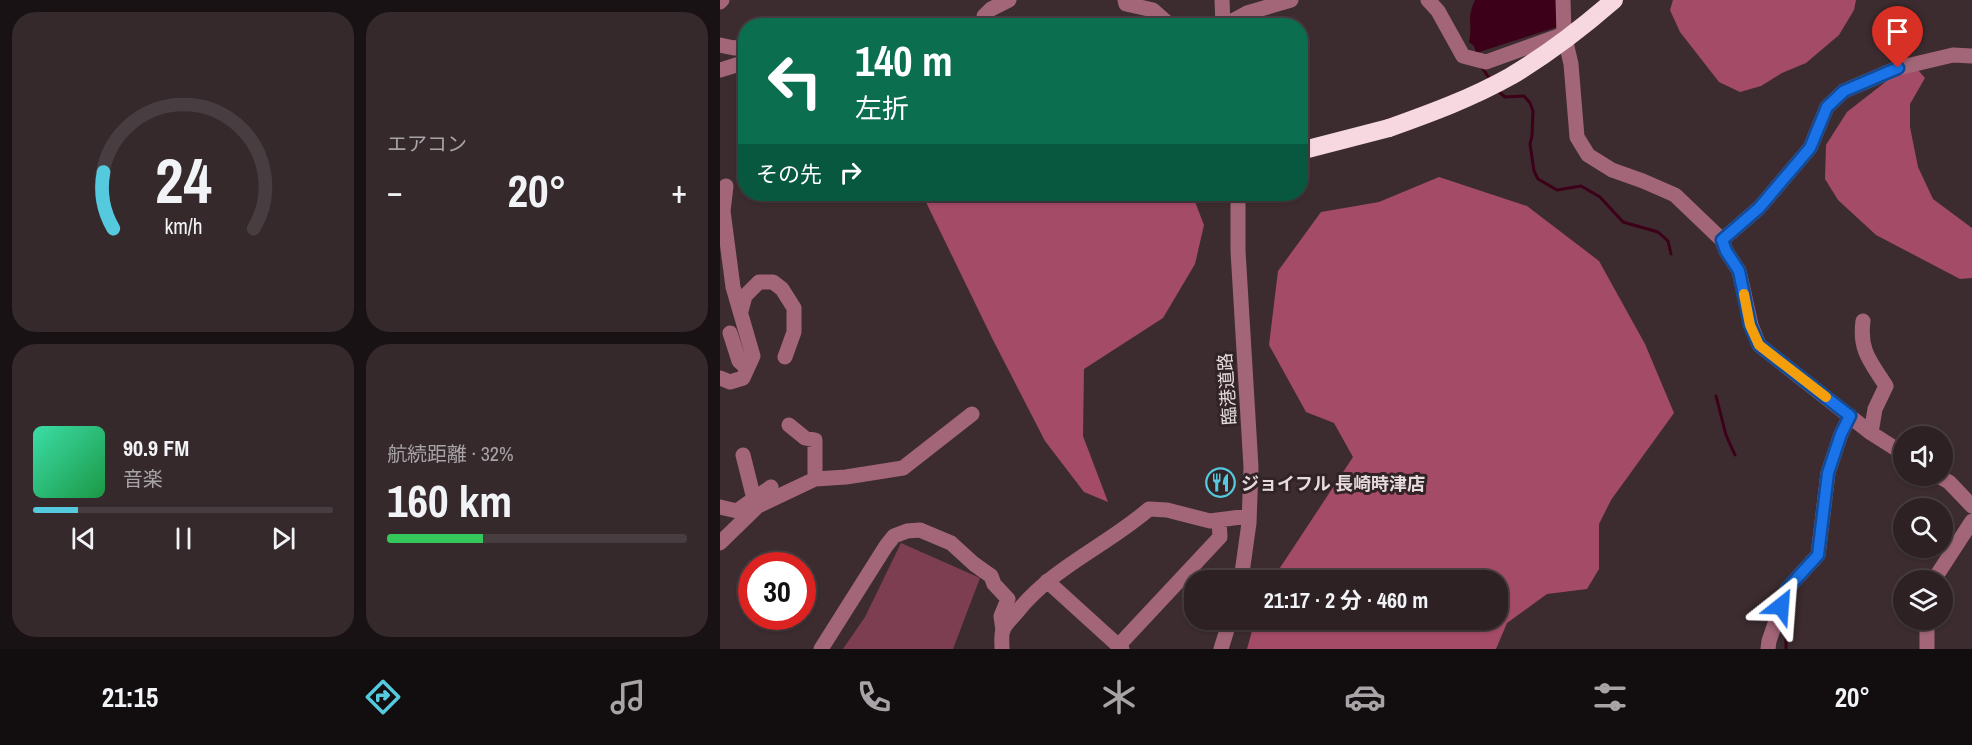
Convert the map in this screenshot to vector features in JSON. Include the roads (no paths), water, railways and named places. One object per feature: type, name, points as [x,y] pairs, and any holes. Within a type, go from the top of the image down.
[{"type":"highway","points":[[1308,150],[1389,128],[1436,111],[1510,76],[1550,51],[1614,0]]},
{"type":"street","points":[[984,16],[991,9],[1010,0]]},
{"type":"street","points":[[1125,0],[1126,4],[1153,10],[1162,18]]},
{"type":"street","points":[[1222,0],[1223,18]]},
{"type":"street","points":[[1238,18],[1291,0]]},
{"type":"street","points":[[1428,0],[1438,11],[1463,56],[1479,61],[1564,34]]},
{"type":"street","points":[[1563,0],[1564,34],[1571,64],[1577,136],[1588,155],[1612,170],[1675,195],[1722,240],[1739,271],[1750,325],[1759,345],[1871,433],[1893,447]]},
{"type":"street","points":[[720,45],[738,47]]},
{"type":"street","points":[[1722,240],[1759,208],[1810,148],[1827,107],[1844,91],[1898,68],[1953,55],[1972,56]]},
{"type":"street","points":[[720,70],[738,64]]},
{"type":"street","points":[[720,378],[730,382],[743,378],[753,356],[733,287],[723,211],[726,186]]},
{"type":"street","name":"臨港道路","points":[[1238,201],[1238,251],[1250,426],[1249,516],[1242,570]]},
{"type":"street","points":[[741,311],[745,296],[759,282],[773,282],[782,289],[794,308],[794,332],[784,357]]},
{"type":"street","points":[[1863,321],[1861,338],[1864,350],[1886,386],[1875,409],[1871,433]]},
{"type":"street","points":[[730,333],[739,361],[747,368]]},
{"type":"street","points":[[720,543],[758,506],[815,479],[846,477],[903,468],[972,414]]},
{"type":"street","points":[[1768,649],[1787,589],[1818,555],[1828,473],[1841,434],[1850,416]]},
{"type":"street","points":[[789,425],[804,438],[815,440],[815,479]]},
{"type":"street","points":[[744,455],[754,499]]},
{"type":"street","points":[[1953,486],[1972,506]]},
{"type":"street","points":[[720,507],[737,511],[771,487]]},
{"type":"street","points":[[1003,631],[1025,602],[1047,581],[1149,509],[1167,510],[1210,521],[1249,516]]},
{"type":"street","points":[[1047,581],[1120,648],[1220,537],[1219,520]]},
{"type":"street","points":[[1940,570],[1972,521]]},
{"type":"street","points":[[821,649],[886,546],[894,536],[907,531],[920,531],[951,543],[991,576],[994,584],[1008,598],[1001,616],[1002,649]]},
{"type":"street","points":[[1221,649],[1227,630]]},
{"type":"street","points":[[1927,630],[1927,649]]},
{"type":"waterway","points":[[1481,66],[1491,81]]},
{"type":"waterway","points":[[1498,91],[1505,97],[1524,96],[1530,103],[1533,111],[1530,144],[1534,171],[1538,179],[1557,190],[1581,186],[1600,197],[1623,222],[1658,232],[1668,241],[1671,254]]},
{"type":"waterway","points":[[1716,396],[1726,435],[1735,455]]},
{"type":"waterway","points":[[1786,610],[1786,649]]},
{"type":"place","name":"ジョイフル 長崎時津店","points":[[1220,483]]}]
